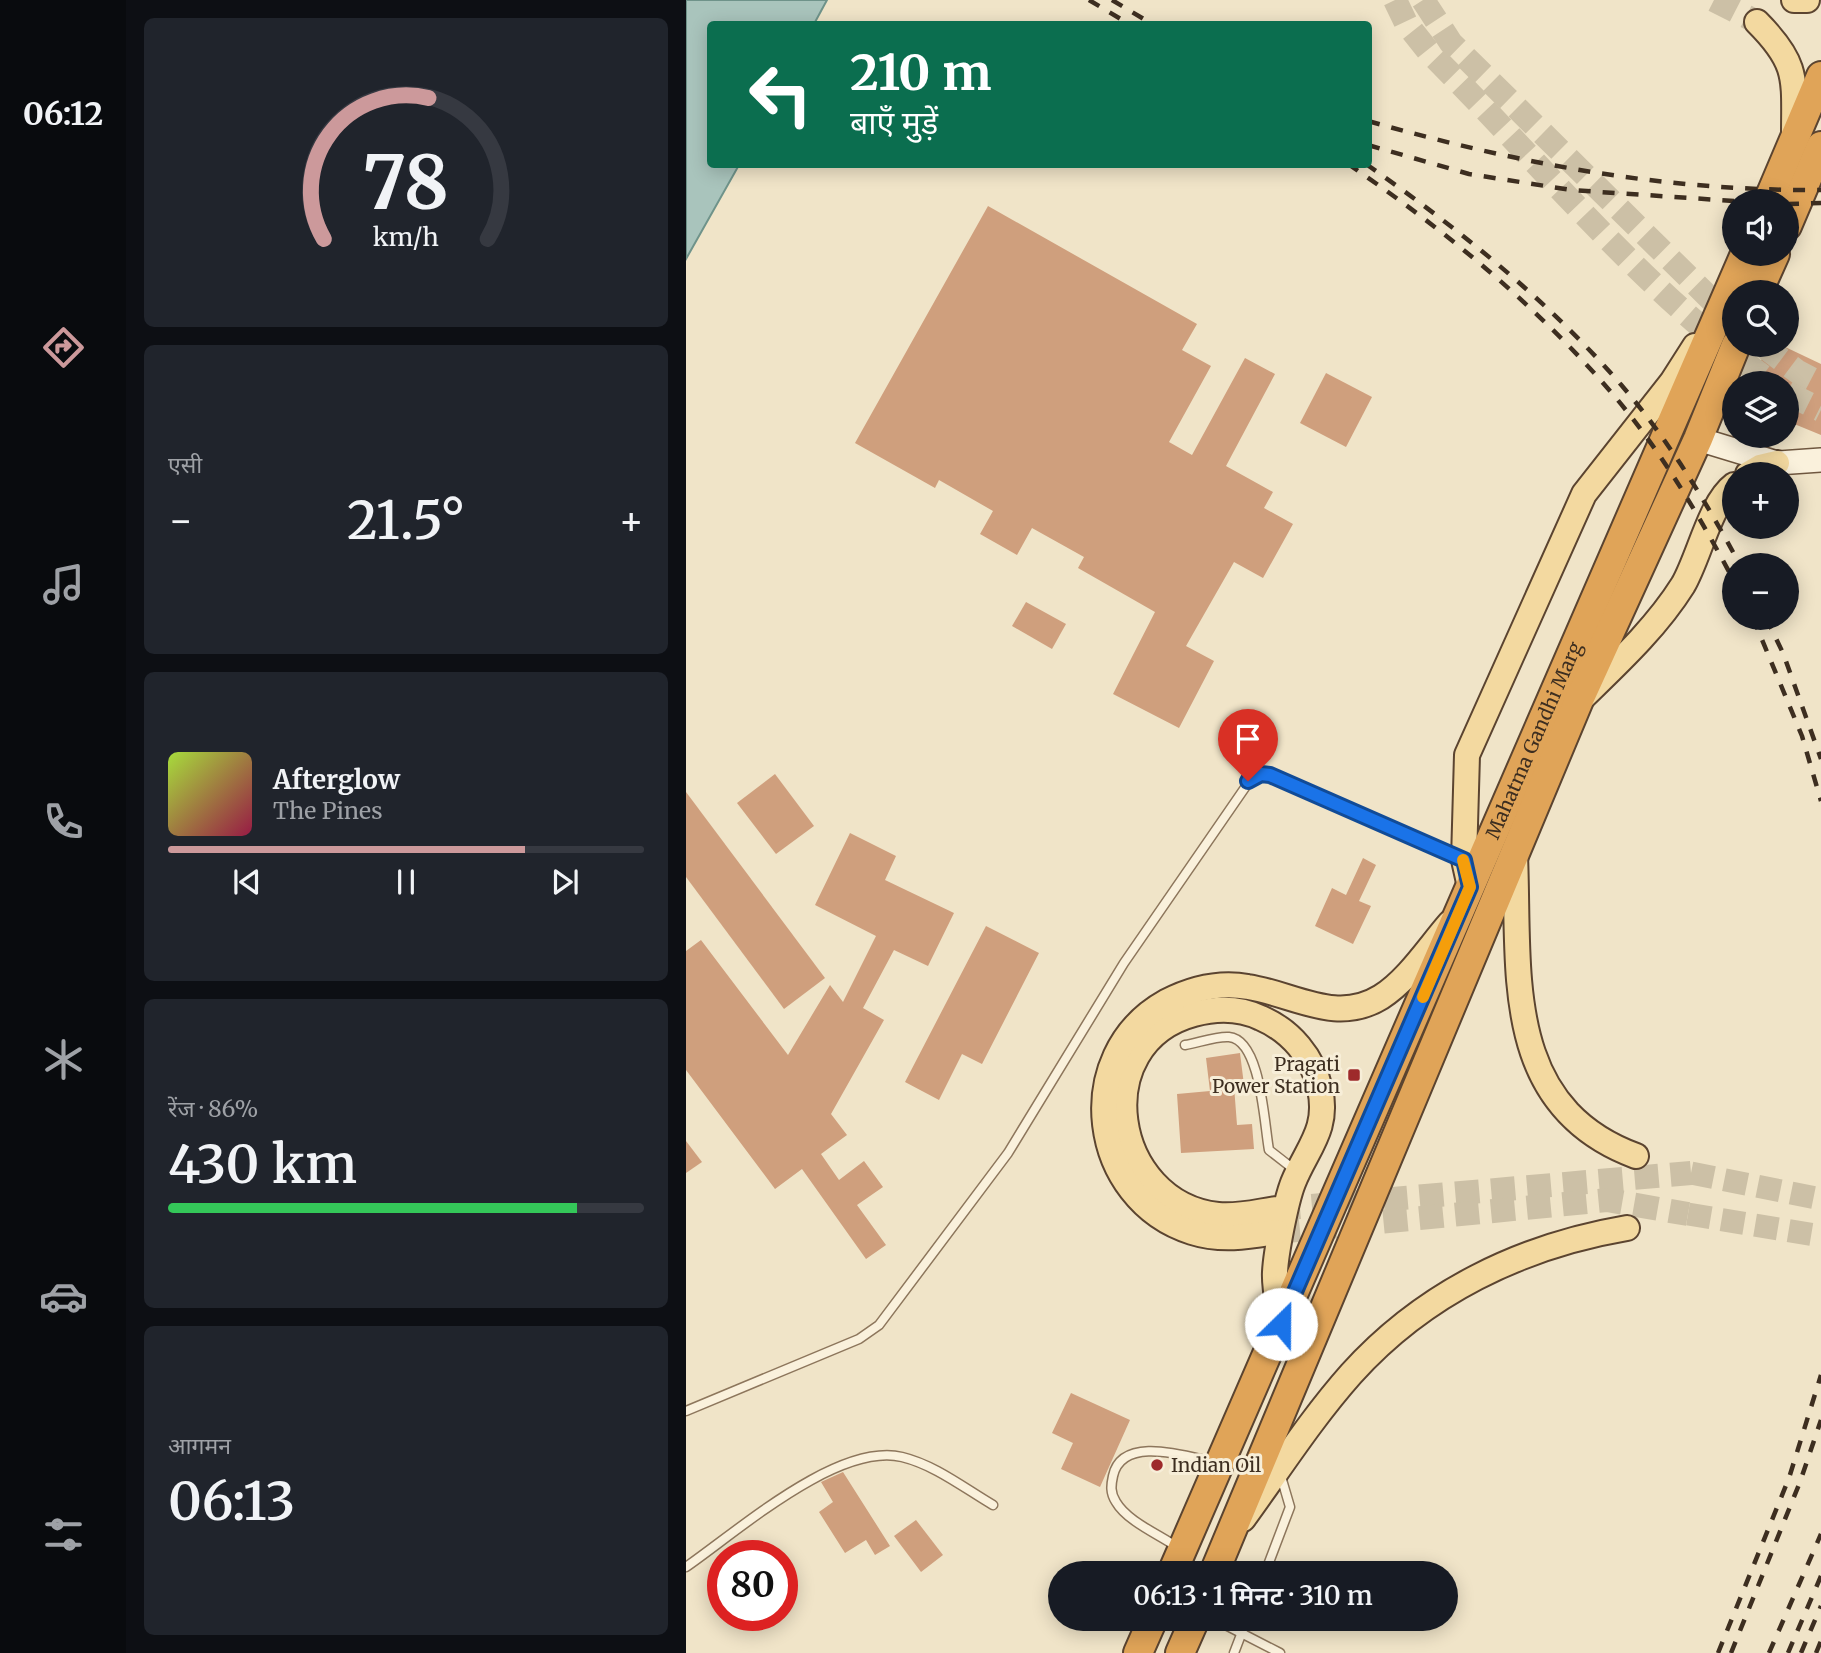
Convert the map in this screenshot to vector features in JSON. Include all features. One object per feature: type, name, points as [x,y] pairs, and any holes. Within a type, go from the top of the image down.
[{"type":"highway","points":[[1796,189],[1821,76]]},
{"type":"highway","points":[[1776,189],[1808,143]]},
{"type":"highway","name":"Mahatma Gandhi Marg","points":[[1177,1561],[1281,1324],[1464,887],[1722,308]]},
{"type":"highway","name":"Mahatma Gandhi Marg","points":[[1219,1561],[1580,700],[1698,439],[1731,357]]},
{"type":"highway","points":[[1139,1653],[1148,1631]]},
{"type":"highway","points":[[1180,1653],[1190,1631]]},
{"type":"main road","points":[[1794,0],[1807,0]]},
{"type":"main road","points":[[1757,22],[1782,47],[1794,79],[1808,143]]},
{"type":"main road","points":[[1281,1324],[1275,1272],[1292,1184],[1320,1132],[1322,1103],[1310,1062],[1282,1030],[1243,1012],[1208,1011],[1175,1021],[1143,1049],[1135,1061],[1125,1090],[1124,1122],[1133,1152],[1150,1179],[1173,1199],[1200,1211],[1276,1220],[1238,1238],[1205,1235],[1160,1217],[1135,1195],[1115,1166],[1104,1132],[1103,1098],[1118,1051],[1150,1013],[1196,990],[1248,987],[1326,1008],[1350,1008],[1374,1001],[1395,986],[1464,887],[1467,755],[1584,494],[1672,382],[1722,304]]},
{"type":"main road","points":[[1698,439],[1774,462]]},
{"type":"main road","points":[[1792,462],[1821,460]]},
{"type":"main road","points":[[1580,700],[1634,649],[1683,585],[1722,503]]},
{"type":"main road","points":[[1515,855],[1523,1022],[1532,1056],[1548,1089],[1571,1118],[1601,1141],[1636,1156]]},
{"type":"main road","points":[[1229,1539],[1352,1374],[1394,1333],[1432,1303],[1469,1280],[1530,1252],[1583,1236],[1627,1228]]},
{"type":"lane","points":[[686,1411],[859,1339],[879,1325],[1008,1153],[1124,963],[1254,776],[1270,775],[1464,887]]},
{"type":"lane","points":[[1185,1045],[1230,1037],[1246,1045],[1256,1063],[1269,1150],[1298,1173]]},
{"type":"lane","points":[[1176,1561],[1115,1501],[1111,1486],[1115,1466],[1125,1455],[1145,1451],[1219,1463]]},
{"type":"lane","points":[[686,1567],[826,1471],[870,1456],[901,1457],[928,1466],[993,1505]]},
{"type":"lane","points":[[1270,1561],[1290,1507],[1279,1471]]},
{"type":"lane","points":[[1234,1653],[1242,1632],[1280,1653]]},
{"type":"water","points":[[686,0],[827,0],[816,21],[707,21],[707,168],[737,168],[686,259]]},
{"type":"building","points":[[988,206],[1197,324],[1182,350],[1211,366],[1169,442],[1192,455],[1245,358],[1275,374],[1226,466],[1273,492],[1264,508],[1293,524],[1263,578],[1234,562],[1186,646],[1214,661],[1179,728],[1113,694],[1155,612],[1078,568],[1084,557],[1032,528],[1017,555],[980,534],[993,511],[939,480],[935,488],[855,443]]},
{"type":"building","points":[[1799,354],[1821,364],[1821,435],[1799,426],[1799,371],[1754,371],[1763,357],[1799,357]]},
{"type":"building","points":[[1326,373],[1372,397],[1346,447],[1300,423]]},
{"type":"building","points":[[1026,602],[1066,624],[1052,649],[1012,626]]},
{"type":"building","points":[[775,774],[814,826],[776,854],[737,803]]},
{"type":"building","points":[[686,792],[825,978],[784,1009],[686,877]]},
{"type":"building","points":[[850,833],[896,856],[885,880],[954,913],[928,966],[894,950],[863,1008],[884,1020],[831,1114],[847,1135],[821,1154],[839,1180],[864,1161],[883,1187],[857,1205],[886,1245],[866,1259],[802,1169],[775,1189],[686,1070],[686,951],[701,940],[788,1055],[830,985],[843,1002],[876,936],[815,905]]},
{"type":"building","points":[[1363,858],[1376,865],[1359,901],[1371,906],[1353,944],[1315,926],[1332,888],[1346,895]]},
{"type":"building","points":[[986,926],[1039,953],[982,1064],[962,1054],[939,1100],[905,1082]]},
{"type":"building","points":[[1240,1053],[1244,1085],[1234,1086],[1237,1125],[1252,1124],[1254,1149],[1181,1153],[1177,1094],[1210,1091],[1206,1058]]},
{"type":"building","points":[[686,1141],[702,1162],[686,1173]]},
{"type":"building","points":[[1071,1393],[1130,1420],[1100,1487],[1061,1469],[1073,1443],[1052,1433]]},
{"type":"building","points":[[843,1472],[890,1546],[875,1555],[866,1540],[845,1553],[819,1512],[833,1502],[821,1482]]},
{"type":"building","points":[[916,1520],[943,1555],[921,1572],[894,1536]]},
{"type":"tunnel","points":[[1395,0],[1406,23],[1429,52],[1594,225],[1680,308],[1756,371]]},
{"type":"tunnel","points":[[1423,0],[1451,43],[1722,310]]},
{"type":"tunnel","points":[[1714,0],[1757,22]]},
{"type":"tunnel","points":[[1778,357],[1821,384]]},
{"type":"tunnel","points":[[1799,399],[1821,410]]},
{"type":"tunnel","points":[[1691,1173],[1821,1199]]},
{"type":"tunnel","points":[[1276,1209],[1691,1173]]},
{"type":"tunnel","points":[[1276,1232],[1607,1200],[1688,1214]]},
{"type":"tunnel","points":[[1688,1214],[1821,1236]]},
{"type":"railway","points":[[1089,0],[1124,21]]},
{"type":"railway","points":[[1112,0],[1147,21]]},
{"type":"railway","points":[[1372,122],[1481,150],[1592,172],[1705,186],[1821,190]]},
{"type":"railway","points":[[1372,146],[1469,174],[1571,190],[1722,200]]},
{"type":"railway","points":[[1354,168],[1490,272],[1587,365],[1633,419],[1665,464],[1722,560]]},
{"type":"railway","points":[[1372,168],[1469,240],[1534,296],[1595,355],[1672,451],[1733,553]]},
{"type":"railway","points":[[1799,204],[1821,203]]},
{"type":"railway","points":[[1758,630],[1802,736],[1821,801]]},
{"type":"railway","points":[[1772,630],[1783,653],[1821,759]]},
{"type":"railway","points":[[1718,1653],[1789,1478],[1821,1375]]},
{"type":"railway","points":[[1731,1653],[1800,1482],[1821,1420]]},
{"type":"railway","points":[[1769,1653],[1821,1534]]},
{"type":"railway","points":[[1788,1653],[1821,1576]]},
{"type":"railway","points":[[1801,1653],[1821,1606]]},
{"type":"railway","points":[[1816,1653],[1821,1641]]},
{"type":"slow traffic","points":[[1423,997],[1470,887],[1463,860]]},
{"type":"place","name":"Pragati Power Station","points":[[1354,1075]]},
{"type":"place","name":"Indian Oil","points":[[1157,1465]]},
{"type":"route","points":[[1248,781],[1261,774],[1270,775],[1464,860],[1470,887],[1281,1324]]}]
